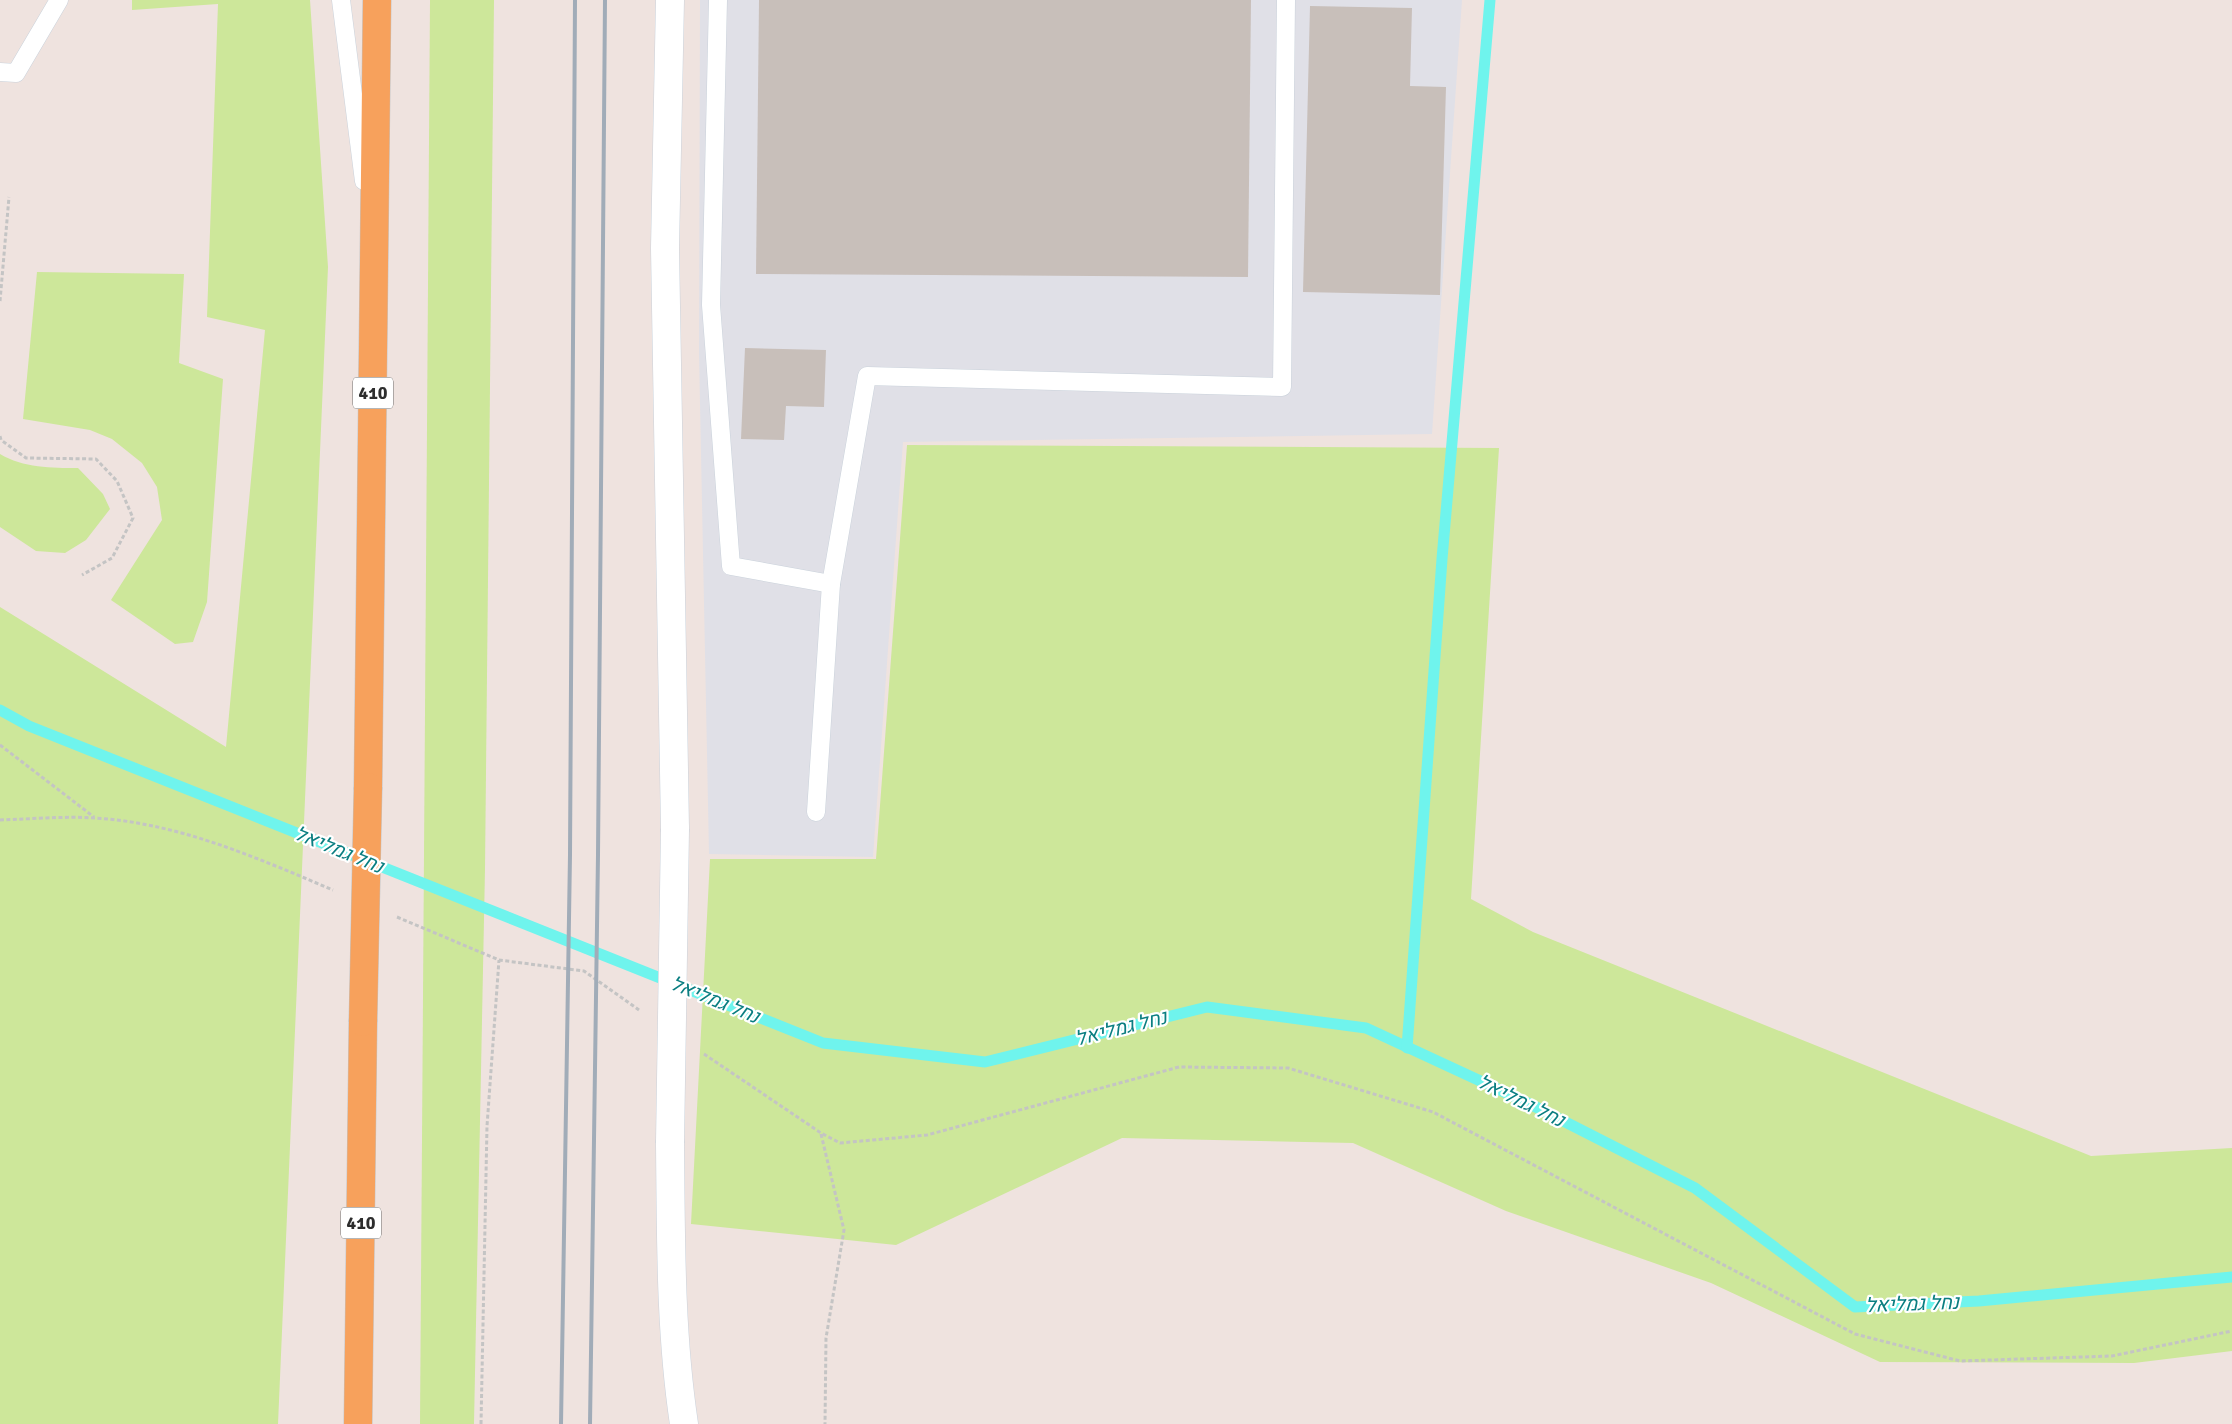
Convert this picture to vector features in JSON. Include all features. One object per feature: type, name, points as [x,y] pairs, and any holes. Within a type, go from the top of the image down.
[{"type":"main road","name":"410","points":[[358,1424],[368,787],[377,0]]},
{"type":"street","points":[[670,0],[665,248],[674,829],[670,1143],[672,1278],[679,1388],[684,1424]]},
{"type":"lane","points":[[0,72],[16,73],[59,0]]},
{"type":"lane","points":[[341,0],[374,260]]},
{"type":"lane","points":[[718,0],[711,305],[731,566],[831,584]]},
{"type":"lane","points":[[816,812],[831,584],[867,376],[1282,387],[1286,0]]},
{"type":"path","points":[[0,301],[10,197]]},
{"type":"path","points":[[0,436],[2,440],[26,458],[96,459],[116,480],[133,518],[112,558],[82,575]]},
{"type":"path","points":[[0,746],[94,818]]},
{"type":"path","points":[[0,820],[94,818],[160,827],[246,854]]},
{"type":"path","points":[[481,1424],[487,1126],[499,960],[584,971],[642,1012]]},
{"type":"path","points":[[699,1051],[821,1133],[840,1143],[927,1135],[1179,1067],[1288,1068],[1433,1112],[1855,1334],[1960,1361],[2112,1356],[2232,1331]]},
{"type":"path","points":[[821,1133],[844,1230],[826,1338],[824,1424]]},
{"type":"shaded area","points":[[700,0],[1462,0],[1432,434],[903,442],[873,857],[709,854],[699,353]]},
{"type":"green space","points":[[132,0],[310,0],[328,267],[278,1424],[0,1424],[0,607],[226,747],[265,330],[207,317],[218,4],[132,10]]},
{"type":"green space","points":[[430,0],[494,0],[485,869],[474,1424],[420,1424]]},
{"type":"green space","points":[[37,272],[184,274],[179,363],[223,379],[207,602],[193,642],[175,644],[111,600],[162,520],[157,487],[142,463],[112,439],[90,430],[23,419]]},
{"type":"green space","points":[[907,445],[1499,448],[1471,899],[1533,932],[2091,1156],[2232,1148],[2232,1351],[2134,1363],[1880,1362],[1711,1283],[1506,1211],[1353,1143],[1122,1138],[896,1245],[691,1224],[710,859],[876,859]]},
{"type":"green space","points":[[0,454],[28,465],[78,468],[103,494],[110,509],[86,540],[65,553],[36,551],[0,527]]},
{"type":"building","points":[[759,0],[1251,0],[1248,277],[756,274]]},
{"type":"building","points":[[1310,6],[1412,8],[1410,86],[1446,87],[1440,295],[1303,292]]},
{"type":"building","points":[[745,348],[826,350],[824,407],[786,406],[784,440],[741,439]]},
{"type":"waterway","points":[[1407,1048],[1442,559],[1490,0]]},
{"type":"waterway","name":"נחל גמליאל","points":[[0,710],[29,726],[823,1043],[985,1062],[1207,1007],[1366,1028],[1530,1104],[1695,1188],[1855,1307],[1979,1301],[2232,1277]]},
{"type":"railway","points":[[561,1424],[570,855],[575,0]]},
{"type":"railway","points":[[590,1424],[598,855],[605,0]]}]
